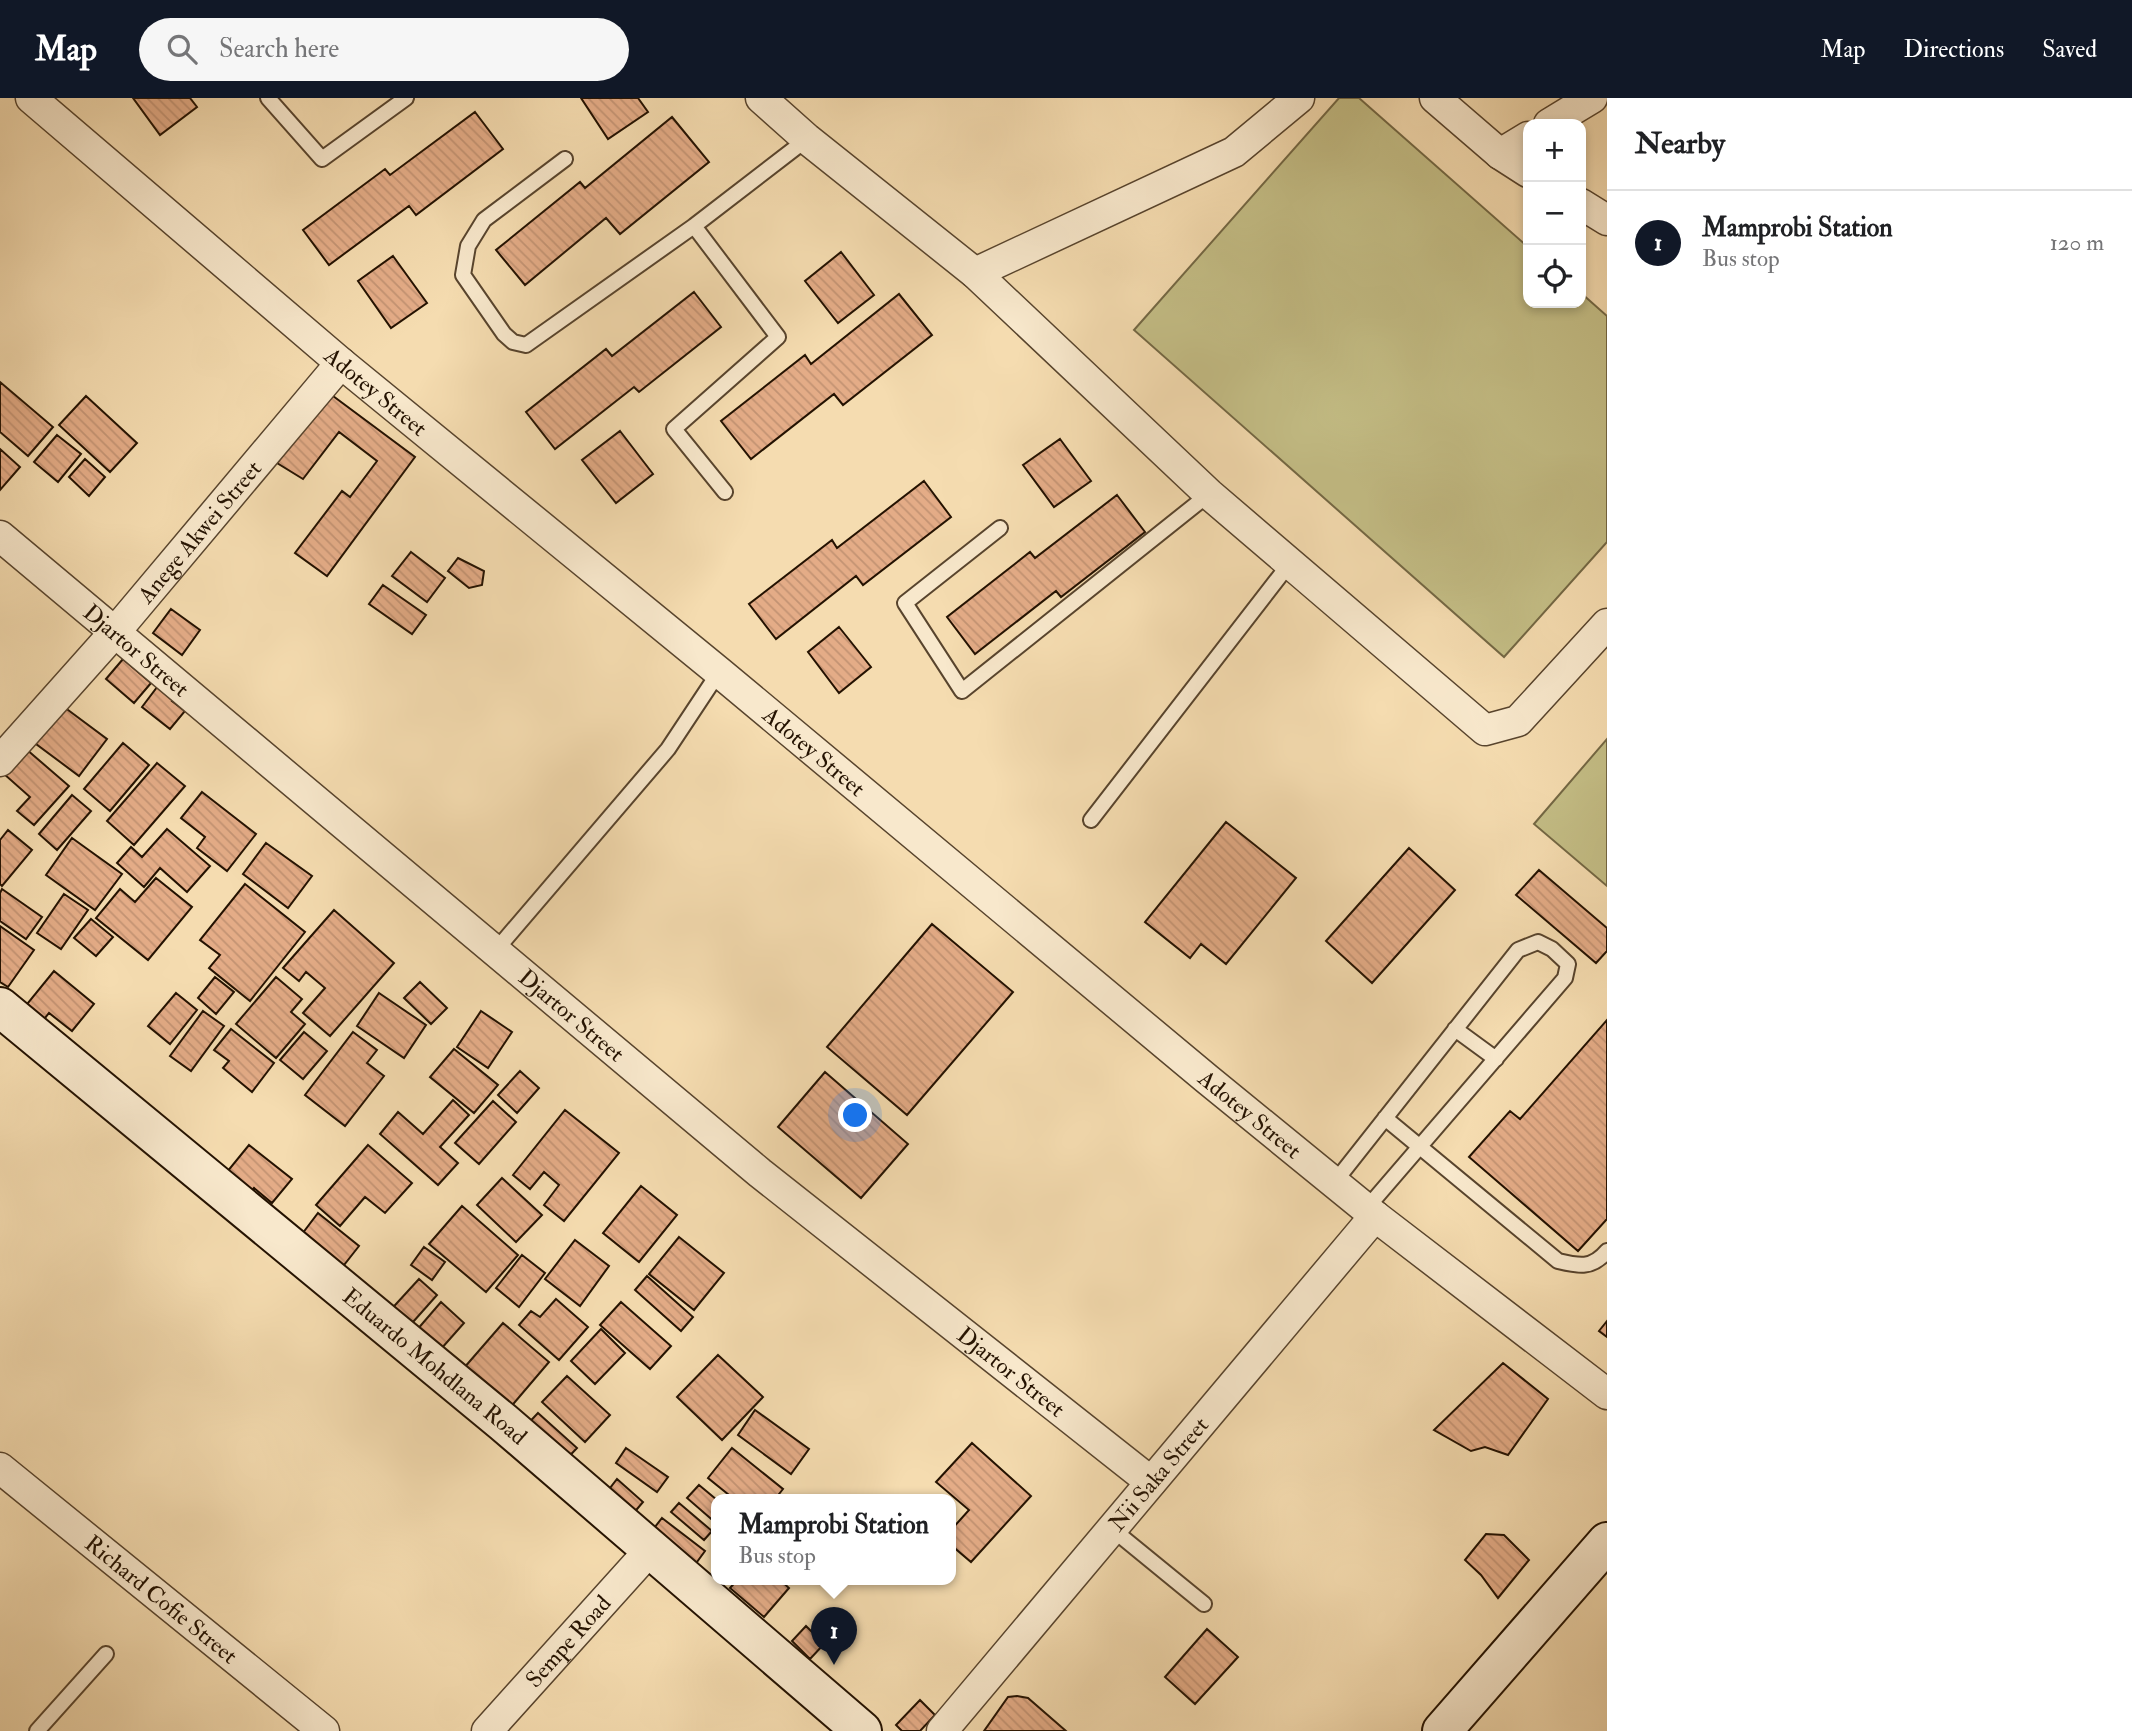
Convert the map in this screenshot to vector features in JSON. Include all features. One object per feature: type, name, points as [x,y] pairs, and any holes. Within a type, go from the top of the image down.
[{"type":"main road","name":"Eduardo Mohdlana Road","points":[[0,1007],[503,1422],[862,1731]]},
{"type":"main road","points":[[1442,1731],[1607,1542]]},
{"type":"street","name":"Adotey Street","points":[[31,98],[341,363],[1334,1183],[1607,1394]]},
{"type":"street","points":[[761,98],[807,139],[975,273],[1209,494],[1485,730],[1518,721],[1607,624]]},
{"type":"street","points":[[975,273],[1234,152],[1299,98]]},
{"type":"street","points":[[1436,98],[1500,154],[1523,169]]},
{"type":"street","points":[[1557,119],[1592,98]]},
{"type":"street","points":[[1500,154],[1523,140]]},
{"type":"street","points":[[1586,207],[1607,220]]},
{"type":"street","name":"Anege Akwei Street","points":[[0,761],[115,632],[341,363]]},
{"type":"street","name":"Djartor Street","points":[[0,536],[760,1173],[1150,1482]]},
{"type":"street","name":"Nii Saka Street","points":[[942,1731],[1371,1213]]},
{"type":"street","name":"Richard Cofie Street","points":[[0,1468],[324,1731]]},
{"type":"street","name":"Sempe Road","points":[[487,1731],[650,1550]]},
{"type":"lane","points":[[268,98],[322,159],[406,98]]},
{"type":"lane","points":[[565,159],[484,220],[468,246],[463,275],[504,334],[513,342],[526,345],[694,226],[807,139]]},
{"type":"lane","points":[[694,226],[778,337],[674,429],[725,492]]},
{"type":"lane","points":[[1000,528],[905,603],[962,691],[1209,494]]},
{"type":"lane","points":[[1091,820],[1290,563]]},
{"type":"lane","points":[[496,950],[668,749],[719,673]]},
{"type":"lane","points":[[1334,1183],[1518,950],[1538,942],[1552,949],[1568,964],[1565,978],[1421,1146],[1371,1213]]},
{"type":"lane","points":[[1455,1030],[1496,1059]]},
{"type":"lane","points":[[1385,1118],[1558,1261],[1578,1266],[1598,1262],[1607,1251]]},
{"type":"lane","points":[[1111,1528],[1203,1604]]},
{"type":"lane","points":[[37,1731],[106,1654]]},
{"type":"shaded area","points":[[1339,98],[1359,98],[1523,243],[1523,308],[1586,308],[1586,297],[1607,316],[1607,542],[1504,657],[1134,330]]},
{"type":"shaded area","points":[[1607,739],[1607,886],[1534,824]]},
{"type":"building","points":[[133,98],[190,98],[197,107],[160,135]]},
{"type":"building","points":[[581,98],[638,98],[648,112],[608,139]]},
{"type":"building","points":[[475,112],[503,149],[416,215],[409,206],[329,265],[303,230],[385,169],[390,175]]},
{"type":"building","points":[[672,117],[709,162],[620,234],[606,218],[525,285],[496,250],[580,182],[585,188]]},
{"type":"building","points":[[841,252],[874,295],[838,323],[805,281]]},
{"type":"building","points":[[393,256],[427,303],[391,328],[358,281]]},
{"type":"building","points":[[694,292],[721,327],[639,392],[634,387],[555,449],[526,412],[606,349],[612,356]]},
{"type":"building","points":[[899,294],[932,335],[843,405],[834,394],[751,459],[721,421],[805,355],[811,364]]},
{"type":"building","points":[[0,382],[53,427],[28,456],[0,432]]},
{"type":"building","points":[[329,393],[415,457],[327,576],[295,553],[342,491],[350,497],[377,461],[339,432],[303,479],[277,463]]},
{"type":"building","points":[[86,396],[137,443],[110,472],[59,425]]},
{"type":"building","points":[[620,431],[653,474],[616,503],[582,460]]},
{"type":"building","points":[[57,435],[81,454],[58,482],[34,462]]},
{"type":"building","points":[[1060,439],[1091,481],[1054,507],[1023,465]]},
{"type":"building","points":[[0,449],[20,467],[0,490]]},
{"type":"building","points":[[85,459],[105,477],[89,496],[69,477]]},
{"type":"building","points":[[924,481],[951,517],[863,585],[856,576],[776,639],[749,604],[832,540],[837,548]]},
{"type":"building","points":[[1117,495],[1145,532],[1061,597],[1056,591],[975,654],[947,617],[1030,552],[1035,558]]},
{"type":"building","points":[[411,552],[445,578],[427,602],[392,576]]},
{"type":"building","points":[[458,558],[484,571],[482,585],[469,588],[448,571]]},
{"type":"building","points":[[383,585],[426,615],[412,634],[369,604]]},
{"type":"building","points":[[171,609],[200,630],[182,655],[153,633]]},
{"type":"building","points":[[839,627],[871,667],[839,693],[808,652]]},
{"type":"building","points":[[123,659],[151,683],[134,703],[106,679]]},
{"type":"building","points":[[164,678],[180,690],[172,701],[185,711],[170,729],[142,707]]},
{"type":"building","points":[[60,704],[107,739],[79,776],[32,741]]},
{"type":"building","points":[[123,743],[149,765],[110,811],[84,789]]},
{"type":"building","points":[[26,749],[69,786],[34,825],[17,811],[30,797],[4,774]]},
{"type":"building","points":[[157,763],[185,786],[134,845],[107,821]]},
{"type":"building","points":[[202,792],[256,834],[227,871],[197,848],[205,837],[181,818]]},
{"type":"building","points":[[72,795],[91,811],[57,850],[39,834]]},
{"type":"building","points":[[1226,822],[1296,878],[1226,964],[1201,944],[1190,958],[1145,922]]},
{"type":"building","points":[[167,829],[210,866],[187,892],[160,868],[144,887],[117,863],[131,847],[142,857]]},
{"type":"building","points":[[8,830],[32,850],[2,886],[0,840]]},
{"type":"building","points":[[72,838],[122,874],[95,910],[46,875]]},
{"type":"building","points":[[266,843],[312,876],[288,908],[243,874]]},
{"type":"building","points":[[1409,848],[1455,890],[1372,983],[1326,941]]},
{"type":"building","points":[[1539,870],[1607,928],[1607,951],[1596,963],[1516,895]]},
{"type":"building","points":[[156,878],[192,907],[148,960],[96,918],[120,889],[135,902]]},
{"type":"building","points":[[245,884],[305,932],[250,1001],[209,968],[220,955],[200,940]]},
{"type":"building","points":[[2,889],[42,917],[26,939],[0,921]]},
{"type":"building","points":[[64,894],[88,910],[61,949],[37,933]]},
{"type":"building","points":[[334,910],[394,963],[330,1036],[303,1013],[325,988],[306,972],[299,981],[283,968]]},
{"type":"building","points":[[91,919],[113,937],[96,956],[74,938]]},
{"type":"building","points":[[932,924],[1013,992],[907,1115],[827,1047]]},
{"type":"building","points":[[0,926],[34,950],[8,987],[0,982]]},
{"type":"building","points":[[54,971],[94,1004],[72,1031],[49,1013],[41,1023],[23,1009]]},
{"type":"building","points":[[215,977],[234,992],[216,1014],[198,998]]},
{"type":"building","points":[[276,977],[302,999],[291,1012],[305,1024],[276,1058],[236,1024]]},
{"type":"building","points":[[420,982],[447,1008],[431,1024],[404,998]]},
{"type":"building","points":[[176,993],[197,1010],[170,1044],[148,1026]]},
{"type":"building","points":[[379,993],[426,1025],[404,1058],[357,1026]]},
{"type":"building","points":[[203,1011],[224,1026],[191,1071],[170,1056]]},
{"type":"building","points":[[481,1011],[512,1032],[488,1068],[457,1047]]},
{"type":"building","points":[[1607,1020],[1607,1219],[1578,1251],[1469,1157],[1510,1111],[1520,1119]]},
{"type":"building","points":[[231,1029],[274,1063],[252,1092],[223,1068],[229,1061],[214,1050]]},
{"type":"building","points":[[304,1032],[327,1051],[303,1079],[280,1060]]},
{"type":"building","points":[[353,1032],[377,1050],[367,1063],[384,1076],[345,1126],[305,1095]]},
{"type":"building","points":[[454,1049],[498,1085],[474,1113],[430,1077]]},
{"type":"building","points":[[520,1071],[539,1088],[517,1113],[498,1095]]},
{"type":"building","points":[[825,1072],[908,1144],[861,1198],[778,1127]]},
{"type":"building","points":[[453,1100],[469,1115],[440,1147],[458,1163],[438,1185],[380,1134],[398,1112],[423,1134]]},
{"type":"building","points":[[493,1101],[516,1122],[479,1164],[455,1143]]},
{"type":"building","points":[[565,1110],[619,1153],[564,1221],[544,1205],[559,1185],[544,1172],[530,1189],[513,1175]]},
{"type":"building","points":[[249,1145],[292,1179],[272,1203],[254,1188],[246,1197],[222,1178]]},
{"type":"building","points":[[368,1145],[412,1183],[385,1213],[365,1197],[340,1226],[316,1205]]},
{"type":"building","points":[[502,1178],[542,1215],[516,1242],[477,1205]]},
{"type":"building","points":[[641,1186],[677,1215],[639,1262],[603,1233]]},
{"type":"building","points":[[462,1206],[518,1255],[486,1292],[429,1244]]},
{"type":"building","points":[[318,1213],[359,1246],[337,1274],[296,1242]]},
{"type":"building","points":[[679,1237],[724,1273],[694,1310],[649,1274]]},
{"type":"building","points":[[575,1240],[609,1266],[580,1306],[545,1279]]},
{"type":"building","points":[[424,1247],[445,1262],[432,1280],[411,1265]]},
{"type":"building","points":[[522,1255],[545,1273],[519,1307],[496,1288]]},
{"type":"building","points":[[647,1276],[693,1317],[681,1331],[635,1290]]},
{"type":"building","points":[[419,1279],[437,1295],[405,1331],[386,1315]]},
{"type":"building","points":[[556,1299],[588,1327],[559,1360],[519,1325],[531,1311],[540,1317]]},
{"type":"building","points":[[441,1302],[464,1323],[433,1358],[410,1338]]},
{"type":"building","points":[[621,1302],[671,1346],[650,1369],[600,1325]]},
{"type":"building","points":[[1607,1321],[1607,1337],[1599,1331]]},
{"type":"building","points":[[503,1323],[549,1362],[503,1416],[457,1376]]},
{"type":"building","points":[[601,1329],[625,1353],[595,1384],[571,1361]]},
{"type":"building","points":[[718,1355],[763,1397],[722,1440],[677,1397]]},
{"type":"building","points":[[1503,1363],[1548,1399],[1508,1455],[1485,1447],[1471,1451],[1434,1430]]},
{"type":"building","points":[[567,1376],[610,1415],[585,1442],[542,1402]]},
{"type":"building","points":[[755,1410],[809,1449],[791,1474],[738,1435]]},
{"type":"building","points":[[538,1413],[577,1448],[559,1467],[520,1432]]},
{"type":"building","points":[[972,1443],[1031,1496],[971,1562],[956,1549],[956,1524],[969,1510],[956,1499],[956,1494],[950,1494],[936,1482]]},
{"type":"building","points":[[626,1448],[668,1477],[657,1492],[616,1463]]},
{"type":"building","points":[[732,1448],[783,1489],[779,1494],[728,1494],[708,1478]]},
{"type":"building","points":[[617,1479],[643,1502],[632,1515],[607,1492]]},
{"type":"building","points":[[699,1485],[711,1495],[711,1519],[687,1498]]},
{"type":"building","points":[[679,1503],[711,1532],[704,1540],[671,1512]]},
{"type":"building","points":[[662,1518],[705,1551],[694,1566],[651,1532]]},
{"type":"building","points":[[1486,1534],[1504,1535],[1529,1560],[1498,1598],[1481,1575],[1465,1560]]},
{"type":"building","points":[[733,1585],[786,1585],[789,1588],[764,1617],[730,1588]]},
{"type":"building","points":[[806,1626],[824,1644],[810,1659],[792,1641]]},
{"type":"building","points":[[1207,1629],[1238,1657],[1195,1704],[1165,1677]]},
{"type":"building","points":[[1008,1697],[1028,1698],[1066,1731],[984,1731]]},
{"type":"building","points":[[920,1700],[935,1715],[920,1731],[902,1731],[896,1725]]},
{"type":"place","name":"Mamprobi Station","points":[[834,1665]]}]
